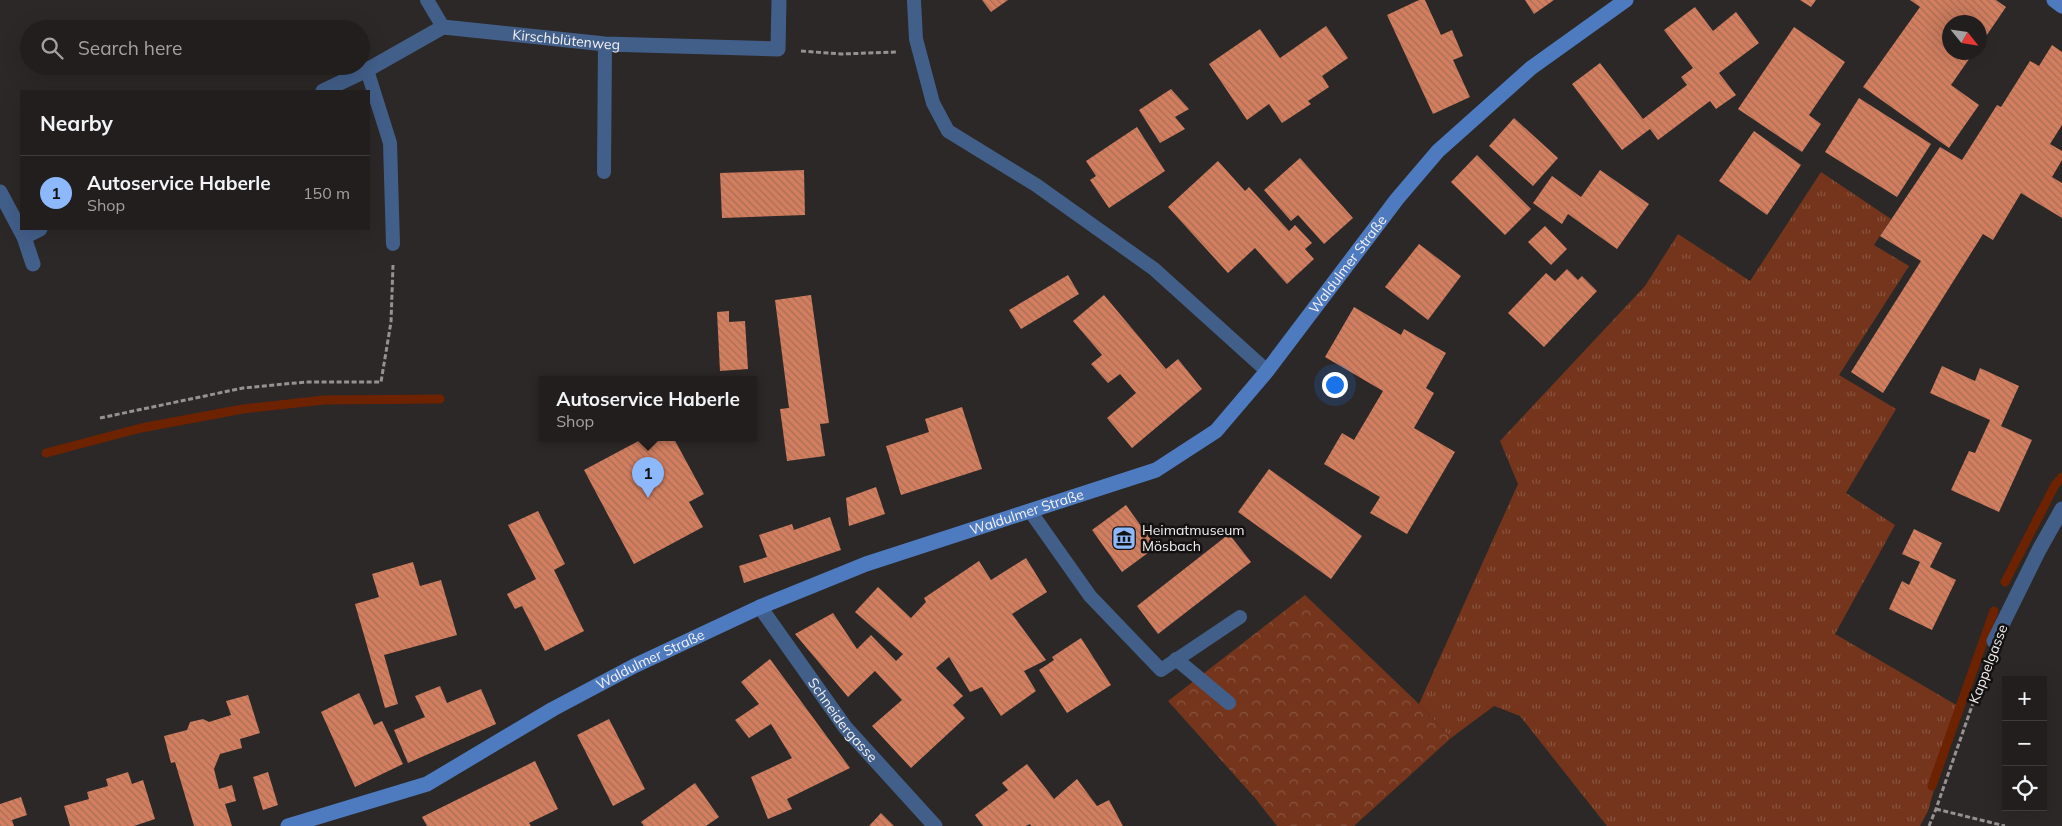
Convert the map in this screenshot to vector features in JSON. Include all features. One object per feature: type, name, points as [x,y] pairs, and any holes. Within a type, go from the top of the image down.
[{"type":"street","points":[[778,49],[779,0]]},
{"type":"street","name":"Waldulmer Straße","points":[[288,826],[427,784],[554,709],[634,666],[760,607],[866,564],[1156,470],[1216,431],[1267,371],[1397,199],[1438,151],[1532,68],[1626,0]]},
{"type":"street","points":[[2054,0],[2062,6]]},
{"type":"street","name":"Kirschblütenweg","points":[[443,28],[605,44],[778,49]]},
{"type":"street","points":[[370,68],[443,28]]},
{"type":"street","points":[[325,90],[357,75]]},
{"type":"street","points":[[0,192],[20,230]]},
{"type":"street","points":[[20,230],[33,264]]},
{"type":"street","points":[[24,237],[38,230]]},
{"type":"street","name":"Kappelgasse","points":[[1994,641],[2039,550],[2062,509]]},
{"type":"street","name":"Schneidergasse","points":[[760,607],[845,727],[935,826]]},
{"type":"lane","points":[[427,0],[443,28]]},
{"type":"lane","points":[[914,1],[916,39],[933,103],[948,132],[1036,185],[1154,269],[1267,371]]},
{"type":"lane","points":[[604,172],[605,44]]},
{"type":"lane","points":[[369,75],[390,143],[393,244]]},
{"type":"lane","points":[[1030,511],[1090,596],[1161,670],[1240,617]]},
{"type":"lane","points":[[1176,659],[1229,703]]},
{"type":"path","points":[[778,49],[841,54],[920,52]]},
{"type":"path","points":[[100,418],[243,388],[306,382],[381,382],[391,322],[393,244]]},
{"type":"path","name":"Kappelgasse","points":[[1929,826],[1994,641]]},
{"type":"path","points":[[1936,809],[2005,826]]},
{"type":"green space","points":[[1821,172],[1891,219],[1874,245],[1909,266],[1839,375],[1896,409],[1846,493],[1895,525],[1835,634],[1958,706],[1928,811],[1920,826],[1607,826],[1520,716],[1494,706],[1451,738],[1419,704],[1518,484],[1500,441],[1645,286],[1678,234],[1750,281]]},
{"type":"green space","points":[[1305,595],[1419,704],[1451,738],[1354,826],[1277,826],[1255,798],[1168,701]]},
{"type":"building","points":[[982,0],[1008,0],[991,12]]},
{"type":"building","points":[[1419,0],[1425,0],[1441,35],[1452,30],[1463,56],[1453,60],[1470,97],[1433,114],[1387,15]]},
{"type":"building","points":[[1525,0],[1554,0],[1534,14]]},
{"type":"building","points":[[1800,0],[1816,0],[1811,7]]},
{"type":"building","points":[[1910,0],[1996,0],[2006,7],[1987,35],[1987,15],[1942,15],[1942,60],[1968,60],[1951,85],[1979,105],[1949,148],[1863,87],[1920,7]]},
{"type":"building","points":[[1695,7],[1713,31],[1736,12],[1759,43],[1719,73],[1736,95],[1716,109],[1710,101],[1658,140],[1650,129],[1622,150],[1572,84],[1600,63],[1643,119],[1687,85],[1681,77],[1693,68],[1664,30]]},
{"type":"building","points":[[1326,26],[1348,58],[1322,76],[1329,87],[1308,101],[1311,104],[1282,123],[1269,104],[1247,120],[1209,64],[1260,29],[1280,58]]},
{"type":"building","points":[[1794,27],[1845,62],[1809,115],[1821,124],[1802,152],[1738,109]]},
{"type":"building","points":[[2052,45],[2062,52],[2062,125],[2050,144],[2062,151],[2062,160],[2052,177],[2062,183],[2062,218],[2021,193],[1993,240],[1983,234],[1883,393],[1851,372],[1921,261],[1880,236],[1940,147],[1962,160],[1997,105],[2001,107],[2030,61],[2039,66]]},
{"type":"building","points":[[1171,89],[1189,109],[1175,117],[1185,129],[1160,143],[1139,110]]},
{"type":"building","points":[[1859,98],[1931,144],[1897,197],[1825,152]]},
{"type":"building","points":[[1514,118],[1558,158],[1533,186],[1489,146]]},
{"type":"building","points":[[1137,127],[1165,171],[1109,208],[1090,180],[1096,176],[1086,161]]},
{"type":"building","points":[[1754,131],[1801,165],[1767,215],[1719,181]]},
{"type":"building","points":[[1477,155],[1531,209],[1505,235],[1451,182]]},
{"type":"building","points":[[1300,158],[1353,218],[1324,244],[1298,215],[1291,221],[1264,190]]},
{"type":"building","points":[[1218,161],[1245,191],[1249,187],[1289,231],[1295,225],[1312,243],[1305,249],[1314,259],[1287,284],[1255,248],[1228,273],[1168,207]]},
{"type":"building","points":[[804,170],[805,215],[722,218],[720,173]]},
{"type":"building","points":[[1600,170],[1649,204],[1617,249],[1568,214],[1562,224],[1533,203],[1552,176],[1581,197]]},
{"type":"building","points":[[1545,226],[1567,249],[1551,265],[1528,242]]},
{"type":"building","points":[[1419,244],[1461,276],[1428,320],[1385,287]]},
{"type":"building","points":[[1567,269],[1578,280],[1582,276],[1597,291],[1544,347],[1508,313],[1546,273],[1555,281]]},
{"type":"building","points":[[1068,275],[1079,294],[1021,329],[1009,310]]},
{"type":"building","points":[[811,295],[829,423],[820,424],[825,456],[787,461],[780,409],[789,408],[775,300]]},
{"type":"building","points":[[1104,295],[1166,369],[1178,359],[1202,389],[1132,448],[1107,418],[1136,393],[1120,374],[1108,383],[1091,364],[1102,355],[1073,321]]},
{"type":"building","points":[[1354,307],[1401,335],[1404,329],[1446,353],[1426,388],[1434,393],[1414,428],[1455,452],[1407,534],[1370,513],[1380,497],[1324,464],[1342,433],[1354,440],[1383,391],[1325,357]]},
{"type":"building","points":[[729,311],[729,322],[745,321],[748,369],[720,371],[717,312]]},
{"type":"building","points":[[1942,366],[1975,381],[1980,368],[2019,386],[2001,426],[2032,440],[1999,512],[1951,490],[1969,451],[1975,453],[1990,420],[1930,393]]},
{"type":"building","points":[[962,407],[982,469],[901,495],[886,446],[929,432],[925,419]]},
{"type":"building","points":[[638,441],[675,441],[704,494],[689,502],[703,527],[634,564],[584,470]]},
{"type":"building","points":[[1269,469],[1362,536],[1331,579],[1238,512]]},
{"type":"building","points":[[876,487],[885,514],[849,526],[846,498]]},
{"type":"building","name":"Heimatmuseum Mösbach","points":[[1126,505],[1156,547],[1122,572],[1092,530]]},
{"type":"building","points":[[538,511],[565,564],[554,570],[584,631],[545,651],[522,606],[515,609],[507,594],[536,579],[508,525]]},
{"type":"building","points":[[830,517],[841,550],[744,583],[739,566],[767,557],[759,535],[792,524],[794,530]]},
{"type":"building","points":[[1914,529],[1942,543],[1930,567],[1956,580],[1932,630],[1889,609],[1902,581],[1909,585],[1920,562],[1902,554]]},
{"type":"building","points":[[1229,534],[1251,562],[1158,634],[1137,606]]},
{"type":"building","points":[[1026,558],[1047,592],[1012,614],[1046,660],[1024,671],[1036,691],[1001,716],[982,687],[970,692],[949,657],[936,668],[963,696],[953,705],[965,718],[911,768],[872,726],[902,700],[875,671],[848,697],[795,634],[833,613],[857,649],[871,635],[896,661],[903,654],[855,612],[878,587],[911,618],[926,602],[924,598],[979,561],[991,580]]},
{"type":"building","points":[[413,562],[420,586],[441,580],[457,635],[384,655],[398,704],[385,708],[355,604],[379,597],[372,574]]},
{"type":"building","points":[[1081,638],[1111,685],[1067,713],[1039,670],[1054,660],[1052,657]]},
{"type":"building","points":[[770,659],[850,768],[787,799],[792,809],[768,819],[751,777],[792,758],[771,724],[749,738],[735,720],[759,704],[741,682]]},
{"type":"building","points":[[440,686],[447,703],[481,689],[496,724],[408,763],[394,730],[425,717],[415,696]]},
{"type":"building","points":[[359,693],[374,725],[382,721],[403,764],[355,787],[321,712]]},
{"type":"building","points":[[248,695],[260,733],[240,739],[242,748],[220,754],[214,769],[219,789],[232,785],[236,801],[225,804],[232,826],[194,826],[175,762],[171,763],[164,736],[187,730],[190,722],[203,719],[209,722],[231,715],[226,701]]},
{"type":"building","points":[[609,719],[645,789],[613,806],[577,735]]},
{"type":"building","points":[[535,761],[558,809],[529,823],[531,826],[427,826],[422,817]]},
{"type":"building","points":[[1027,764],[1054,799],[1077,779],[1097,806],[1109,800],[1123,826],[1031,826],[1030,824],[1026,826],[983,826],[975,815],[1008,790],[1002,783]]},
{"type":"building","points":[[128,772],[132,784],[143,780],[155,819],[134,826],[70,826],[64,806],[89,799],[87,792],[108,786],[106,779]]},
{"type":"building","points":[[268,772],[278,805],[263,810],[253,777]]},
{"type":"building","points":[[695,783],[719,817],[706,826],[644,826],[641,822]]},
{"type":"building","points":[[21,797],[27,815],[12,820],[14,826],[0,826],[0,804]]},
{"type":"building","points":[[881,813],[894,826],[869,826]]},
{"type":"waterway","points":[[46,453],[141,428],[243,409],[324,400],[440,399]]},
{"type":"waterway","points":[[2005,582],[2055,485],[2062,477]]},
{"type":"waterway","points":[[1932,786],[1994,611]]},
{"type":"place","name":"Autoservice Haberle","points":[[648,498]]},
{"type":"place","name":"Heimatmuseum Mösbach","points":[[1124,538]]}]
